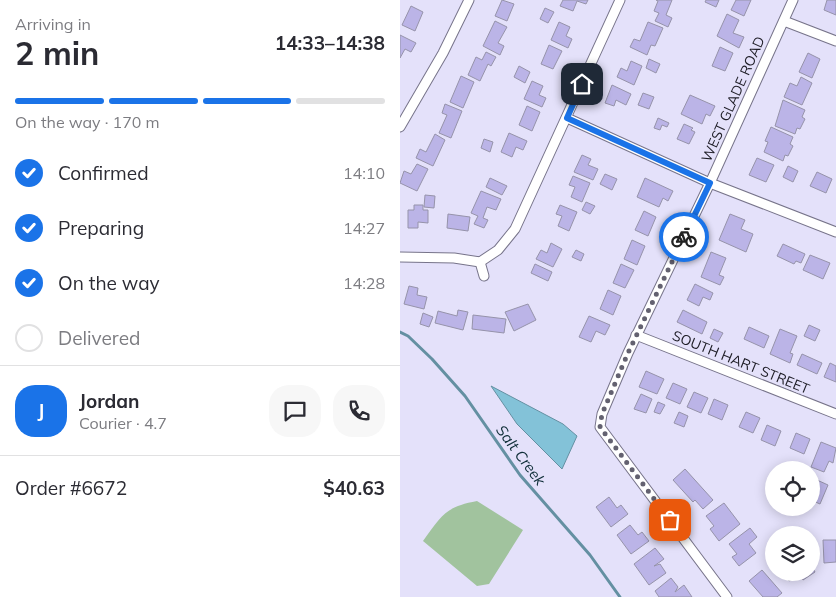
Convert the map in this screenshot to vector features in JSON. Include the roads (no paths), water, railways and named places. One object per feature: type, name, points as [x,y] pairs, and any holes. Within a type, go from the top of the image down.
[{"type":"street","points":[[400,127],[443,53],[469,0]]},
{"type":"street","points":[[400,257],[454,258],[480,262],[498,250],[515,229],[620,0]]},
{"type":"street","name":"WEST GLADE ROAD","points":[[727,597],[600,427],[602,414],[636,335],[710,183],[793,0]]},
{"type":"street","points":[[784,21],[836,41]]},
{"type":"street","points":[[567,118],[710,183],[836,232]]},
{"type":"street","points":[[480,262],[484,276]]},
{"type":"street","name":"SOUTH HART STREET","points":[[636,335],[836,414]]},
{"type":"water","points":[[491,386],[563,424],[577,436],[562,469],[517,424]]},
{"type":"waterway","name":"Salt Creek","points":[[400,332],[408,336],[432,359],[465,396],[520,475],[590,555],[620,597]]}]
